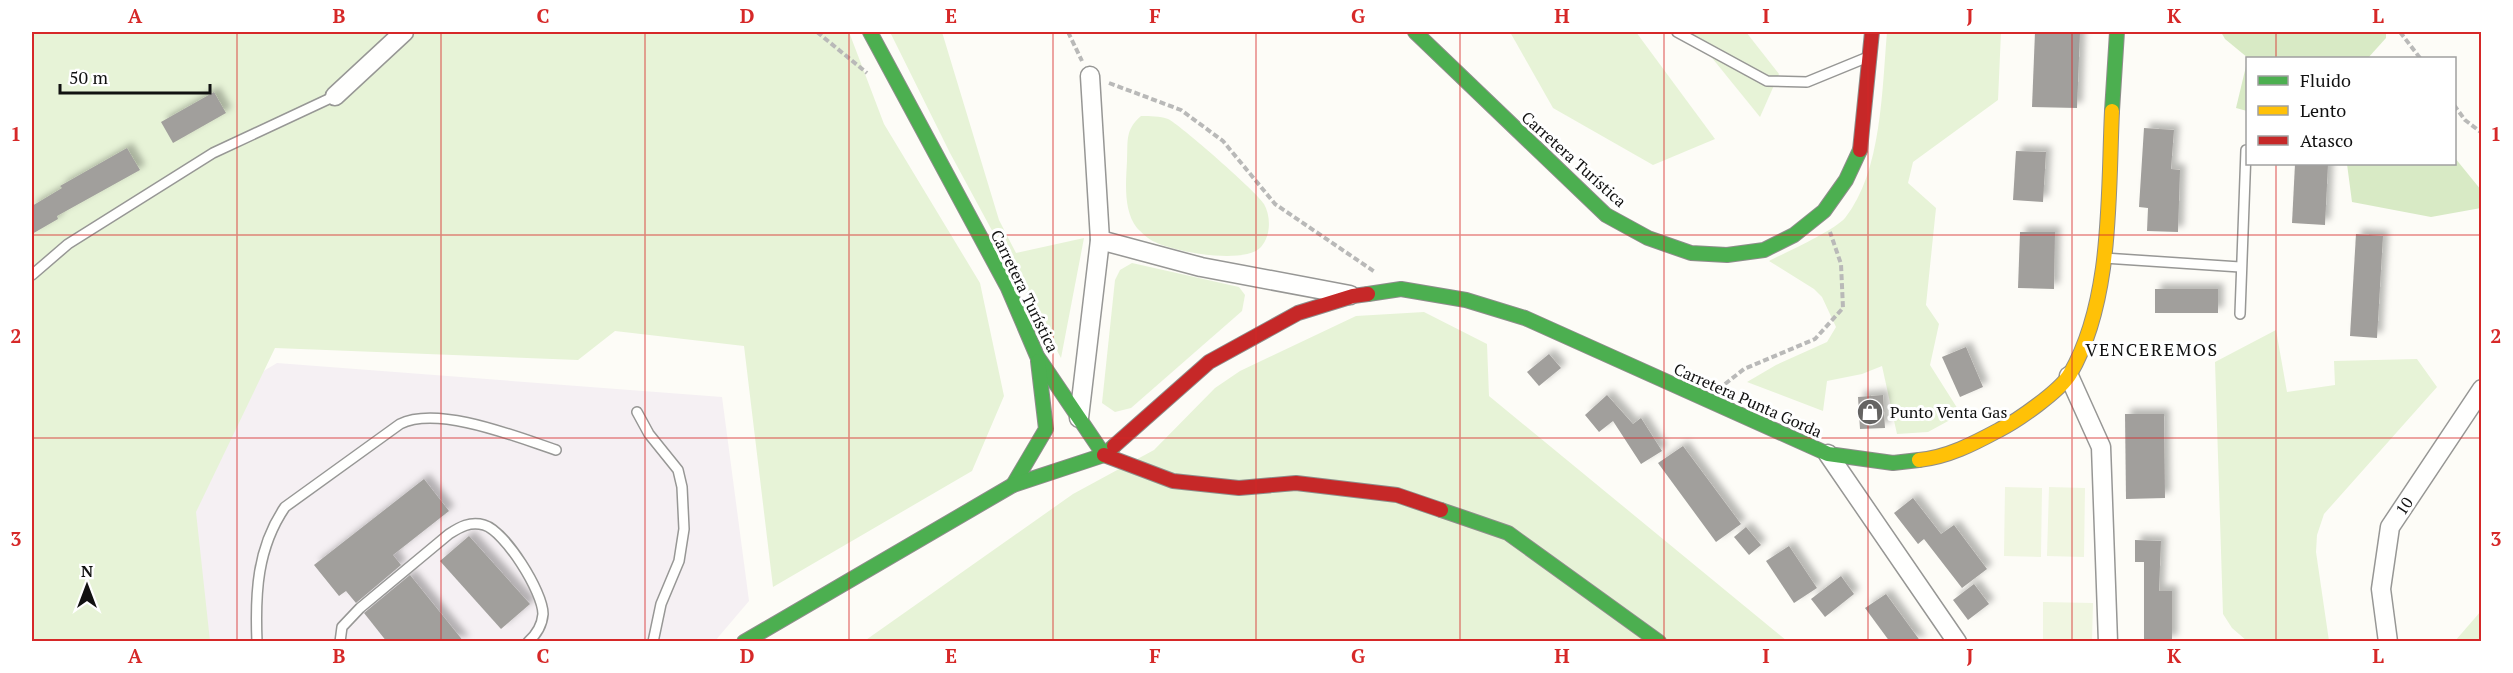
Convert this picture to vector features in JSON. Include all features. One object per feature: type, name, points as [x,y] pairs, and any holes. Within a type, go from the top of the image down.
[{"type":"main road","name":"Carretera Turística","points":[[870,32],[1008,288],[1037,356],[1104,455]]},
{"type":"main road","name":"Carretera Turística","points":[[1415,32],[1606,215],[1648,238],[1691,253],[1727,255],[1764,250],[1794,235],[1824,211],[1846,180],[1862,146],[1872,32]]},
{"type":"main road","name":"Carretera Punta Gorda","points":[[1104,455],[1209,363],[1298,313],[1353,296],[1401,289],[1466,300],[1526,318],[1828,454],[1893,463],[1940,458],[2022,418],[2069,376],[2091,327],[2104,258],[2117,32]]},
{"type":"main road","points":[[1013,485],[1046,429],[1037,356]]},
{"type":"main road","points":[[744,642],[1013,485],[1104,455],[1173,482],[1239,488],[1296,483],[1397,495],[1509,533],[1659,642]]},
{"type":"street","points":[[335,96],[405,32]]},
{"type":"street","points":[[1079,418],[1100,240],[1090,76]]},
{"type":"street","points":[[1100,240],[1201,267],[1353,296]]},
{"type":"street","points":[[2069,376],[2101,447],[2108,642]]},
{"type":"street","name":"10","points":[[2388,642],[2381,589],[2390,527],[2481,389]]},
{"type":"street","points":[[1828,454],[1957,642]]},
{"type":"lane","points":[[1677,32],[1767,81],[1807,82],[1870,56]]},
{"type":"lane","points":[[32,275],[68,244],[213,153],[335,96]]},
{"type":"lane","points":[[2241,314],[2246,150]]},
{"type":"lane","points":[[2104,258],[2241,267]]},
{"type":"lane","points":[[637,412],[649,434],[678,470],[682,488],[684,529],[679,561],[661,604],[652,642]]},
{"type":"lane","points":[[257,642],[255,607],[263,553],[272,527],[285,507],[400,424],[423,417],[439,419],[486,427],[556,450]]},
{"type":"lane","points":[[340,642],[342,627],[360,608],[449,534],[463,525],[474,523],[486,525],[502,535],[538,591],[543,611],[542,623],[535,636],[528,642]]},
{"type":"path","points":[[817,32],[872,76]]},
{"type":"path","points":[[1068,32],[1090,76],[1181,110],[1223,141],[1275,204],[1401,289]]},
{"type":"path","points":[[2400,32],[2419,57]]},
{"type":"path","points":[[2456,108],[2465,120],[2481,133]]},
{"type":"path","points":[[1705,399],[1744,369],[1815,339],[1843,308],[1841,264],[1824,211]]},
{"type":"shaded area","points":[[277,363],[722,397],[749,601],[715,641],[32,641],[32,509]]},
{"type":"green space","points":[[32,32],[849,32],[884,124],[980,283],[1004,396],[972,471],[773,587],[744,346],[615,331],[578,360],[275,348],[196,512],[210,641],[32,641]]},
{"type":"green space","points":[[890,32],[942,32],[999,220],[1016,253],[1084,238],[1061,358],[950,153]]},
{"type":"green space","points":[[1510,32],[1636,32],[1715,139],[1653,165],[1553,108]]},
{"type":"green space","points":[[1691,32],[1746,32],[1779,74],[1760,117]]},
{"type":"green space","points":[[1887,32],[2001,32],[1998,100],[1913,162],[1908,183],[1936,208],[1926,305],[1939,324],[1930,365],[1961,414],[1928,432],[1897,434],[1882,366],[1862,374],[1827,381],[1823,411],[1747,382],[1776,365],[1827,342],[1836,327],[1822,297],[1814,289],[1769,261],[1840,223],[1857,199],[1873,154],[1878,129]]},
{"type":"green space","points":[[2221,32],[2386,32],[2386,38],[2369,57],[2247,57],[2225,39]]},
{"type":"green space","points":[[2246,66],[2246,111],[2236,108]]},
{"type":"green space","points":[[1141,116],[1162,117],[1175,123],[1259,198],[1264,204],[1269,220],[1267,237],[1261,247],[1240,255],[1193,253],[1153,241],[1137,228],[1127,204],[1126,178],[1128,136],[1132,126]]},
{"type":"green space","points":[[2456,159],[2481,190],[2481,208],[2431,217],[2352,202],[2347,165],[2456,165]]},
{"type":"green space","points":[[1132,263],[1239,287],[1245,295],[1242,311],[1131,408],[1115,412],[1102,403],[1115,280],[1120,270]]},
{"type":"green space","points":[[1424,312],[1487,344],[1489,396],[1787,641],[863,642],[1073,494],[1154,450],[1215,388],[1240,371],[1356,316]]},
{"type":"green space","points":[[2276,330],[2287,392],[2335,385],[2334,361],[2417,359],[2437,387],[2324,514],[2317,535],[2316,552],[2329,641],[2247,641],[2232,628],[2223,614],[2215,362]]},
{"type":"green space","points":[[2005,487],[2042,488],[2041,557],[2004,556]]},
{"type":"green space","points":[[2049,487],[2085,488],[2084,557],[2047,556]]},
{"type":"green space","points":[[2043,602],[2093,603],[2092,641],[2043,641]]},
{"type":"green space","points":[[2481,611],[2481,641],[2455,641]]},
{"type":"building","points":[[2035,32],[2080,32],[2077,108],[2032,107]]},
{"type":"building","points":[[214,92],[226,113],[173,143],[161,122]]},
{"type":"building","points":[[2144,128],[2174,130],[2171,169],[2180,170],[2178,232],[2147,231],[2148,208],[2139,207]]},
{"type":"building","points":[[127,148],[140,170],[57,216],[58,219],[32,234],[32,206],[62,188],[60,186]]},
{"type":"building","points":[[2016,151],[2046,152],[2043,202],[2013,200]]},
{"type":"building","points":[[2295,165],[2328,165],[2325,225],[2292,223]]},
{"type":"building","points":[[2020,232],[2055,232],[2054,289],[2018,288]]},
{"type":"building","points":[[2356,234],[2383,236],[2377,338],[2350,336]]},
{"type":"building","points":[[2155,289],[2218,289],[2218,313],[2155,313]]},
{"type":"building","points":[[1966,347],[1983,387],[1960,397],[1942,357]]},
{"type":"building","points":[[1549,354],[1561,368],[1539,386],[1527,372]]},
{"type":"building","points":[[1607,395],[1633,424],[1641,418],[1662,451],[1641,464],[1613,421],[1599,432],[1585,415]]},
{"type":"building","points":[[1883,395],[1885,428],[1860,429],[1858,397]]},
{"type":"building","points":[[2125,414],[2164,414],[2165,498],[2126,499]]},
{"type":"building","points":[[1683,446],[1741,524],[1716,542],[1658,463]]},
{"type":"building","points":[[424,479],[449,511],[393,555],[401,565],[356,603],[346,591],[339,596],[314,565]]},
{"type":"building","points":[[1913,498],[1941,534],[1954,525],[1987,569],[1962,588],[1924,539],[1918,544],[1894,513]]},
{"type":"building","points":[[1746,527],[1761,545],[1749,555],[1734,537]]},
{"type":"building","points":[[469,536],[530,604],[501,629],[440,561]]},
{"type":"building","points":[[2135,540],[2161,541],[2159,591],[2172,591],[2172,641],[2144,641],[2144,562],[2135,562]]},
{"type":"building","points":[[1789,546],[1817,588],[1794,603],[1766,561]]},
{"type":"building","points":[[410,575],[464,642],[387,642],[364,613]]},
{"type":"building","points":[[1841,576],[1854,594],[1825,617],[1811,599]]},
{"type":"building","points":[[1974,584],[1989,604],[1968,620],[1953,600]]},
{"type":"building","points":[[1886,594],[1921,642],[1890,642],[1865,608]]},
{"type":"traffic: fast","points":[[870,32],[1008,288],[1037,356],[1104,455]]},
{"type":"traffic: fast","points":[[1415,32],[1606,215],[1648,238],[1691,253],[1727,255],[1764,250],[1794,235],[1824,211],[1846,180],[1860,150]]},
{"type":"traffic: fast","points":[[2112,111],[2117,32]]},
{"type":"traffic: fast","points":[[1368,294],[1401,289],[1466,300],[1525,318],[1828,454],[1893,463],[1919,460]]},
{"type":"traffic: fast","points":[[1013,485],[1046,429],[1038,361]]},
{"type":"traffic: fast","points":[[744,642],[1013,485],[1104,455],[1114,446]]},
{"type":"traffic: fast","points":[[1441,510],[1508,533],[1659,642]]},
{"type":"traffic: slow","points":[[1919,460],[1960,449],[2007,426],[2048,397],[2070,374],[2084,345],[2101,280],[2106,246],[2112,111]]},
{"type":"traffic: jam","points":[[1860,150],[1872,32]]},
{"type":"traffic: jam","points":[[1114,446],[1209,362],[1298,313],[1353,296],[1368,294]]},
{"type":"traffic: jam","points":[[1104,455],[1173,481],[1239,488],[1296,483],[1397,495],[1441,510]]},
{"type":"place","name":"Punto Venta Gas","points":[[1870,412]]},
{"type":"district","name":"VENCEREMOS","points":[[2152,349]]}]
